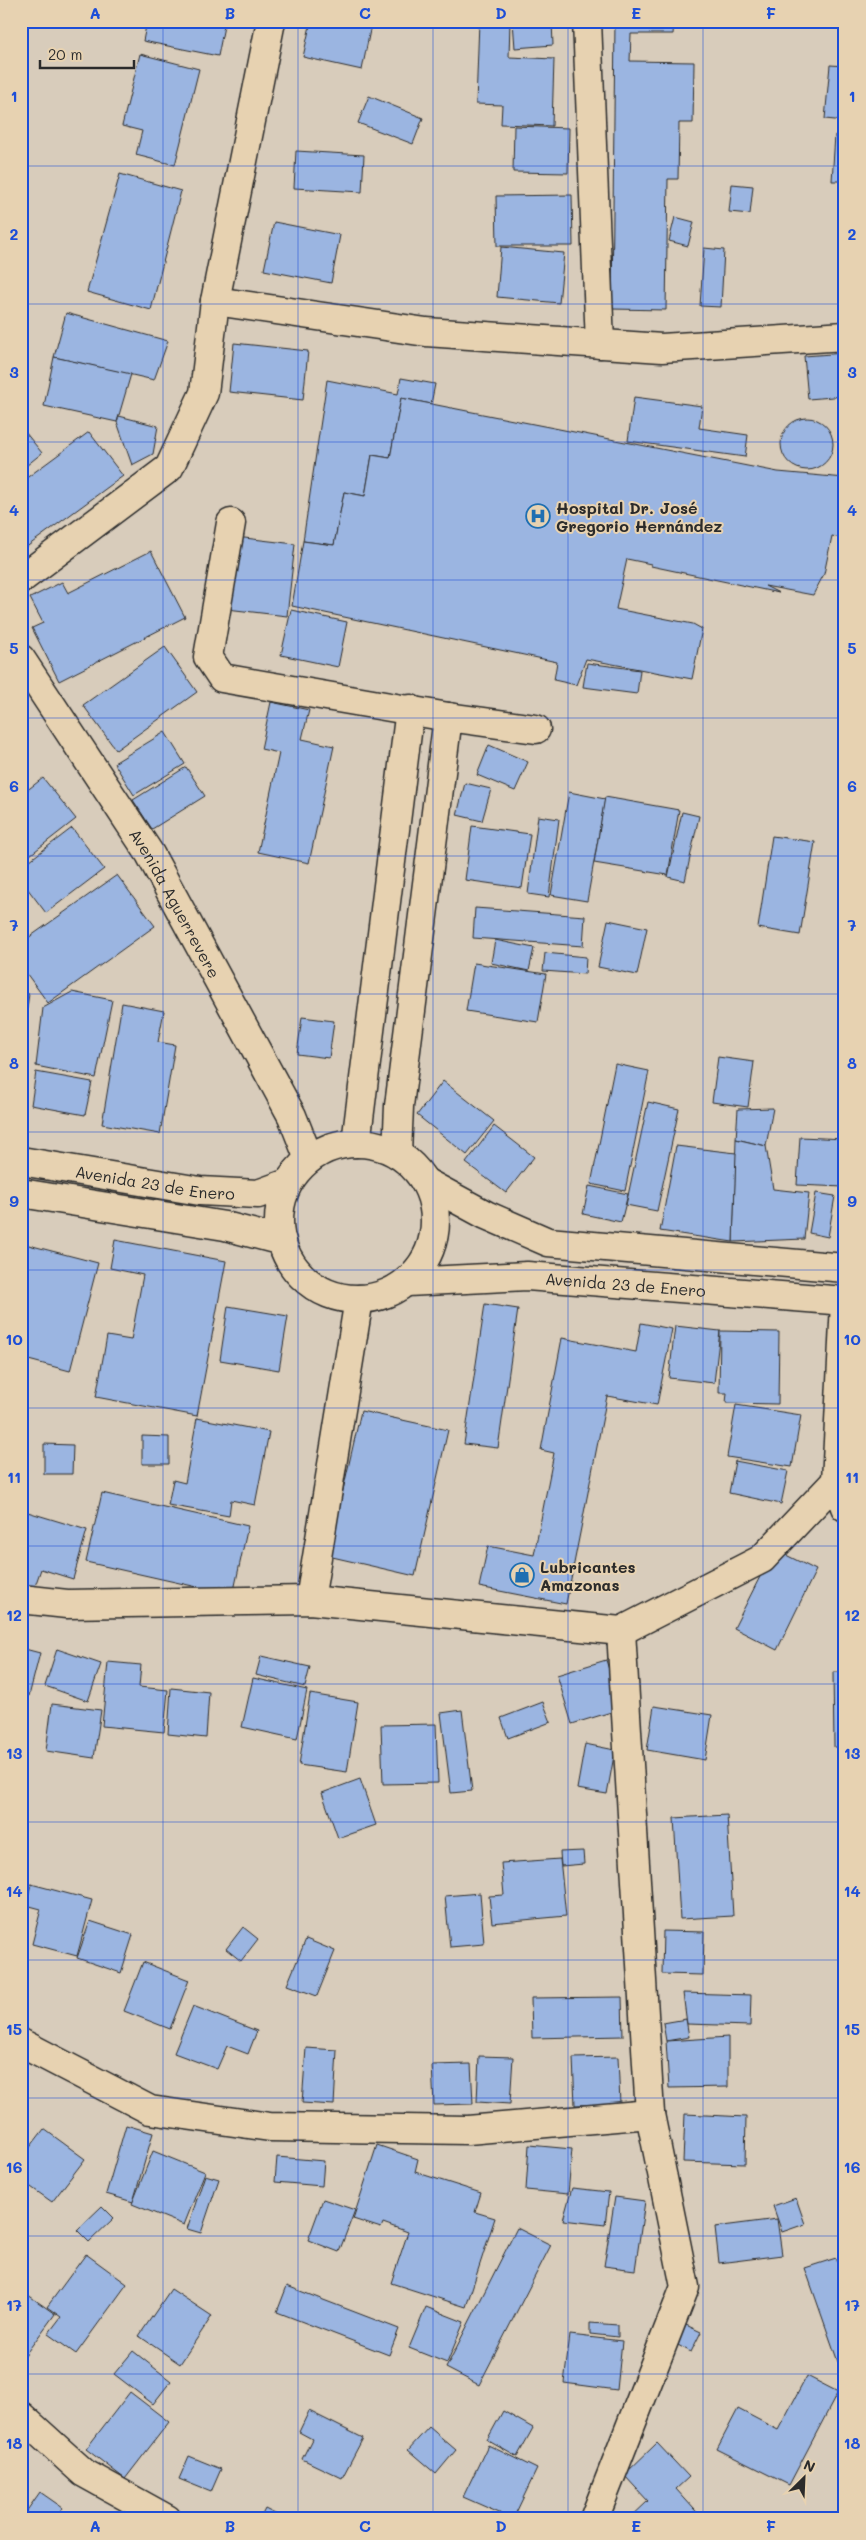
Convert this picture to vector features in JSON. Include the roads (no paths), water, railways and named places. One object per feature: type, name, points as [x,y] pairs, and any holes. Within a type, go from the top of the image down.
[{"type":"street","points":[[21,578],[168,468],[204,393],[215,301],[271,21]]},
{"type":"street","points":[[587,21],[600,344]]},
{"type":"street","points":[[215,301],[426,332],[662,348],[845,336]]},
{"type":"street","points":[[231,523],[208,657],[222,678],[448,717],[536,729]]},
{"type":"street","name":"Avenida Aguerrevere","points":[[21,659],[154,861],[292,1116],[309,1159]]},
{"type":"street","points":[[356,1142],[410,709]]},
{"type":"street","points":[[396,1153],[400,1097],[448,717]]},
{"type":"street","name":"Avenida 23 de Enero","points":[[356,1142],[377,1146],[396,1153],[412,1166],[425,1182],[434,1202],[432,1246],[422,1266],[407,1282],[384,1294],[359,1299],[333,1295],[310,1284],[292,1264],[282,1241],[279,1221],[281,1202],[288,1183],[309,1159],[324,1150],[356,1142]]},
{"type":"street","name":"Avenida 23 de Enero","points":[[21,1161],[200,1191],[258,1194],[288,1183]]},
{"type":"street","name":"Avenida 23 de Enero","points":[[425,1182],[486,1215],[548,1242],[845,1268]]},
{"type":"street","name":"Avenida 23 de Enero","points":[[21,1193],[225,1226],[282,1241]]},
{"type":"street","name":"Avenida 23 de Enero","points":[[407,1282],[527,1276],[845,1302]]},
{"type":"street","points":[[310,1600],[359,1299]]},
{"type":"street","points":[[21,1600],[67,1604],[310,1600],[621,1630],[762,1559],[841,1494],[845,1302]]},
{"type":"street","points":[[594,2519],[685,2287],[650,2114],[621,1630]]},
{"type":"street","points":[[21,2043],[150,2110],[270,2127],[468,2130],[650,2114]]},
{"type":"street","points":[[21,2416],[84,2473],[167,2519]]},
{"type":"place","name":"Hospital Dr. José Gregorio Hernández","points":[[538,516]]},
{"type":"place","name":"Lubricantes Amazonas","points":[[522,1575]]}]
